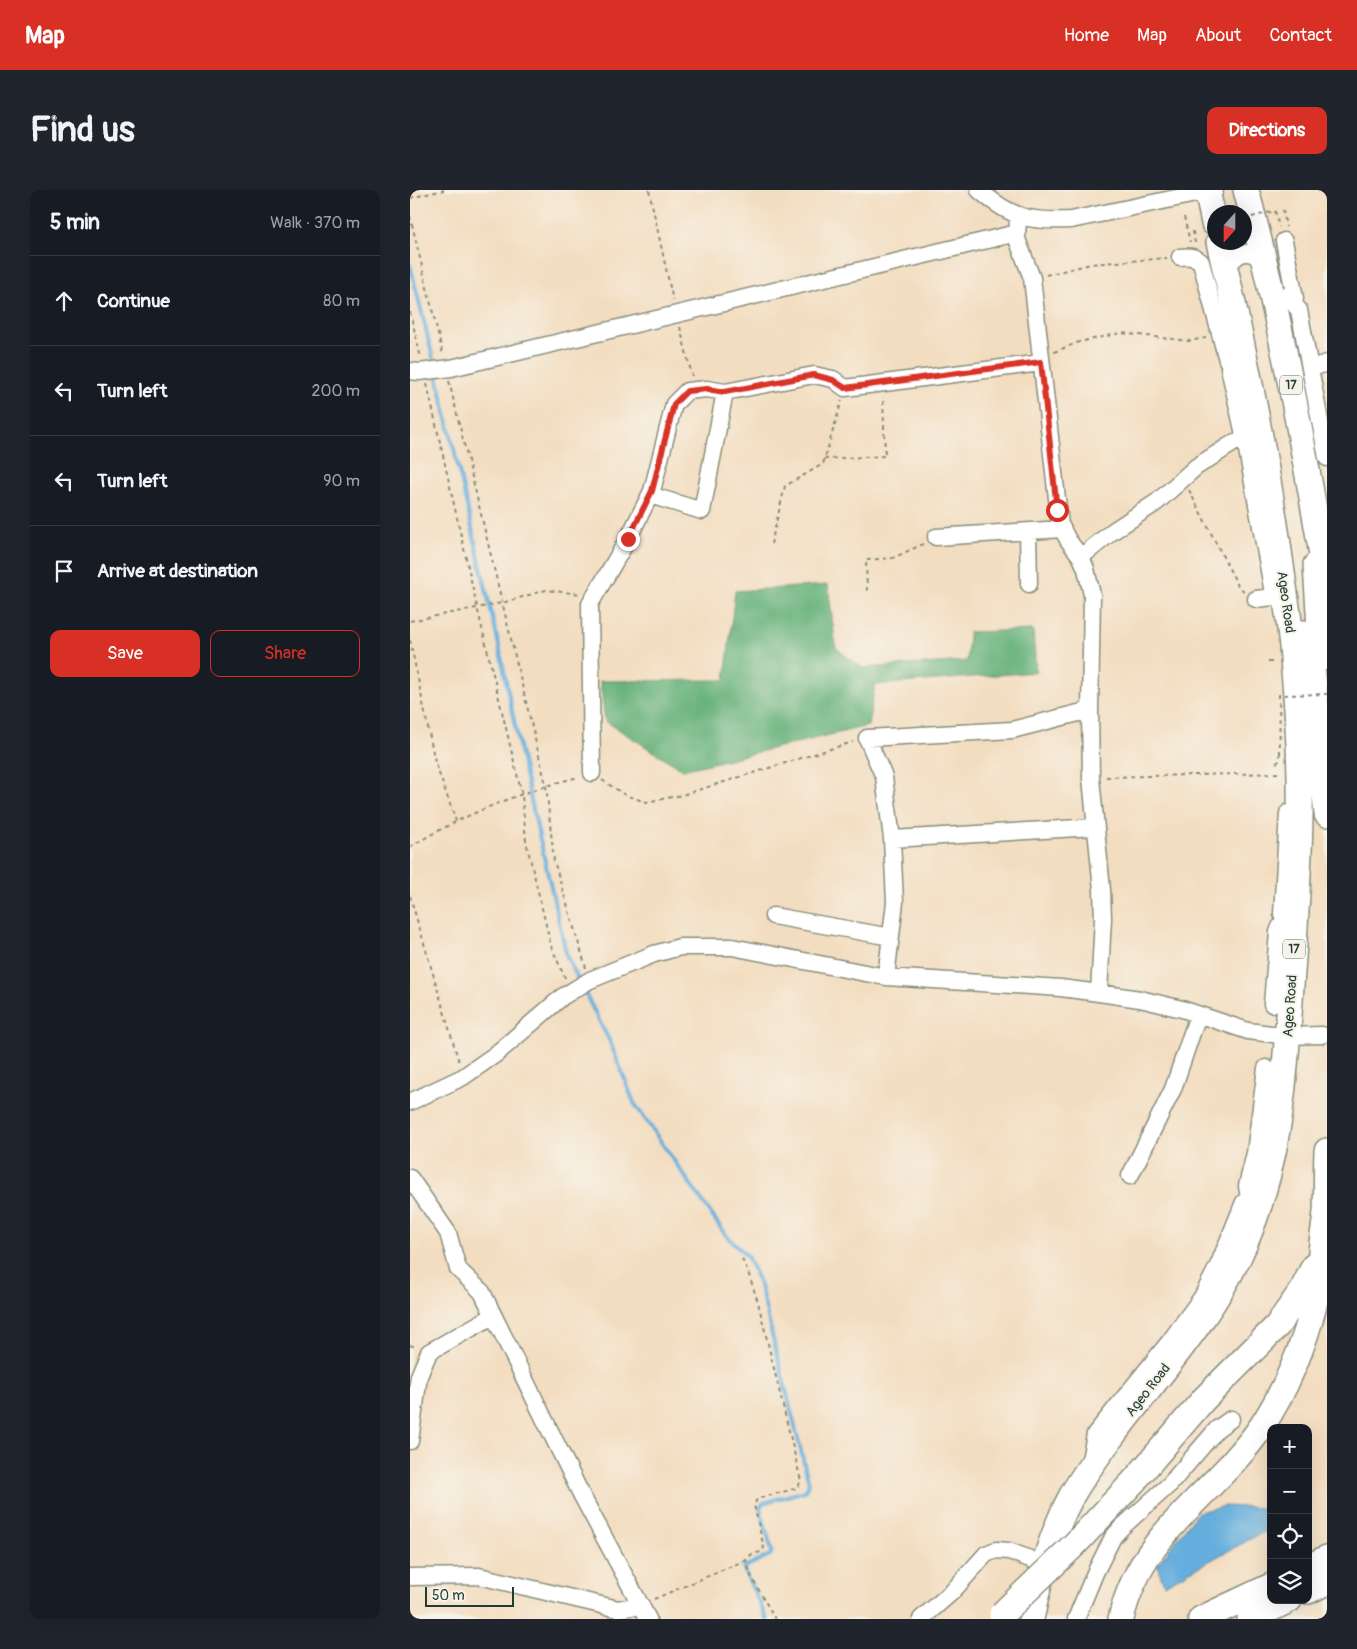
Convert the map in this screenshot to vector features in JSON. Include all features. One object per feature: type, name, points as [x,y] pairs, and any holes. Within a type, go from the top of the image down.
[{"type":"highway","name":"17","points":[[1246,190],[1266,263],[1302,438],[1327,583]]},
{"type":"highway","points":[[1204,228],[1210,191]]},
{"type":"highway","name":"Ageo Road","points":[[1031,1619],[1043,1564],[1060,1520],[1072,1496],[1088,1469],[1198,1327],[1231,1273],[1256,1215],[1257,1192],[1270,1171],[1281,1116],[1288,1036],[1290,930],[1300,820],[1293,658],[1278,538],[1254,402],[1231,346],[1226,270],[1211,250]]},
{"type":"highway","points":[[1254,402],[1283,520],[1311,666],[1327,814]]},
{"type":"highway","points":[[1302,438],[1314,540],[1322,663],[1327,707]]},
{"type":"highway","points":[[1121,1619],[1132,1585],[1141,1566],[1152,1550],[1185,1510],[1244,1449],[1262,1426],[1281,1394],[1298,1354],[1314,1305],[1326,1213],[1327,1151]]},
{"type":"highway","points":[[999,1616],[1074,1544],[1134,1481],[1204,1399],[1276,1326],[1303,1289],[1321,1250]]},
{"type":"highway","points":[[1312,1565],[1327,1558]]},
{"type":"highway","points":[[1312,1589],[1327,1582]]},
{"type":"highway","points":[[1200,1619],[1267,1588]]},
{"type":"highway","points":[[1250,1619],[1281,1604]]},
{"type":"street","points":[[979,190],[992,201],[1018,216],[1035,220],[1071,220],[1210,191]]},
{"type":"street","points":[[1018,216],[1017,240],[1032,278],[1057,510],[1062,529],[1081,557],[1086,569],[1092,595],[1091,778],[1103,919],[1099,993]]},
{"type":"street","points":[[417,371],[446,369],[1017,233]]},
{"type":"street","points":[[1283,234],[1296,298],[1294,304]]},
{"type":"street","points":[[1226,270],[1234,258],[1244,252],[1258,255],[1266,263]]},
{"type":"street","points":[[1186,254],[1197,258],[1201,262],[1231,346],[1229,368],[1245,439],[1274,597],[1286,695],[1290,773],[1282,914],[1290,930]]},
{"type":"street","points":[[1271,289],[1294,304],[1299,310],[1311,368],[1322,404],[1327,458]]},
{"type":"street","points":[[592,773],[590,604],[628,539],[650,495],[674,404],[687,391],[707,389],[725,392],[814,375],[833,380],[845,388],[1041,360]]},
{"type":"street","points":[[1311,368],[1327,364]]},
{"type":"street","points":[[650,495],[702,511],[725,392]]},
{"type":"street","points":[[1081,557],[1113,531],[1156,502],[1196,466],[1235,442],[1245,439]]},
{"type":"street","points":[[936,537],[1062,529]]},
{"type":"street","points":[[1028,532],[1029,584]]},
{"type":"street","points":[[1256,599],[1274,597]]},
{"type":"street","points":[[886,977],[896,902],[892,838],[884,777],[867,738],[1012,730],[1090,710]]},
{"type":"street","points":[[892,838],[1095,827]]},
{"type":"street","points":[[773,916],[891,937]]},
{"type":"street","points":[[1272,1004],[1278,932],[1280,927],[1290,930]]},
{"type":"street","points":[[410,1102],[463,1077],[496,1054],[562,997],[590,980],[654,954],[680,947],[732,947],[886,977],[1061,988],[1099,993],[1140,999],[1182,1009],[1248,1031],[1288,1036],[1322,1036]]},
{"type":"street","points":[[1130,1176],[1173,1089],[1198,1015]]},
{"type":"street","points":[[1257,1192],[1247,1186],[1255,1153],[1266,1068]]},
{"type":"street","points":[[410,1178],[448,1233],[458,1269],[482,1292],[582,1496],[644,1612]]},
{"type":"street","points":[[410,1441],[419,1376],[429,1352],[494,1316]]},
{"type":"street","points":[[1076,1619],[1095,1573],[1113,1537],[1170,1484],[1216,1429],[1231,1419]]},
{"type":"street","points":[[921,1619],[952,1592],[986,1554],[996,1550],[1009,1550],[1043,1564]]},
{"type":"street","points":[[410,1577],[479,1576],[618,1609],[644,1612]]},
{"type":"path","points":[[410,198],[444,190]]},
{"type":"path","points":[[649,190],[676,314],[696,390]]},
{"type":"path","points":[[1283,210],[1283,234]]},
{"type":"path","points":[[1252,217],[1275,211],[1283,234]]},
{"type":"path","points":[[410,216],[546,785],[554,861],[590,980]]},
{"type":"path","points":[[1032,278],[1091,264],[1186,254],[1184,217]]},
{"type":"path","points":[[1204,228],[1207,242]]},
{"type":"path","points":[[410,312],[417,371],[477,607],[522,795],[526,841],[551,946],[571,992]]},
{"type":"path","points":[[1041,360],[1079,342],[1121,333],[1231,346]]},
{"type":"path","points":[[824,458],[885,456],[883,384]]},
{"type":"path","points":[[771,544],[785,486],[823,464],[845,388]]},
{"type":"path","points":[[1183,478],[1238,586],[1256,599]]},
{"type":"path","points":[[867,591],[866,560],[893,558],[936,537]]},
{"type":"path","points":[[410,621],[502,603],[546,590],[594,596]]},
{"type":"path","points":[[410,640],[435,762],[456,821]]},
{"type":"path","points":[[1268,662],[1274,662],[1274,668]]},
{"type":"path","points":[[1276,763],[1279,761],[1280,754],[1279,695],[1327,694]]},
{"type":"path","points":[[410,847],[456,821],[546,785],[592,773],[625,795],[646,802],[682,795],[867,738]]},
{"type":"path","points":[[1091,778],[1290,773]]},
{"type":"path","points":[[410,896],[463,1077]]},
{"type":"path","points":[[644,1612],[746,1560],[752,1554],[761,1552],[764,1548],[754,1505],[757,1499],[797,1488],[801,1481],[758,1302],[742,1259]]},
{"type":"path","points":[[746,1560],[750,1576],[775,1619]]},
{"type":"green space","points":[[828,585],[836,648],[862,668],[967,661],[969,632],[1033,630],[1036,672],[875,685],[868,726],[683,770],[605,721],[600,681],[725,680],[735,591]]},
{"type":"water","points":[[1224,1506],[1267,1508],[1267,1531],[1164,1585],[1157,1565],[1198,1512]]},
{"type":"waterway","points":[[410,265],[435,366]]},
{"type":"waterway","points":[[437,375],[567,957],[579,981]]},
{"type":"waterway","points":[[583,989],[610,1042],[634,1103],[725,1234],[747,1256],[759,1282],[809,1483],[805,1491],[763,1503],[760,1508],[772,1551],[770,1555],[743,1568],[767,1619]]},
{"type":"route","points":[[628,539],[652,491],[674,404],[687,391],[707,389],[725,392],[814,375],[833,380],[845,388],[1041,362],[1057,510]]}]
